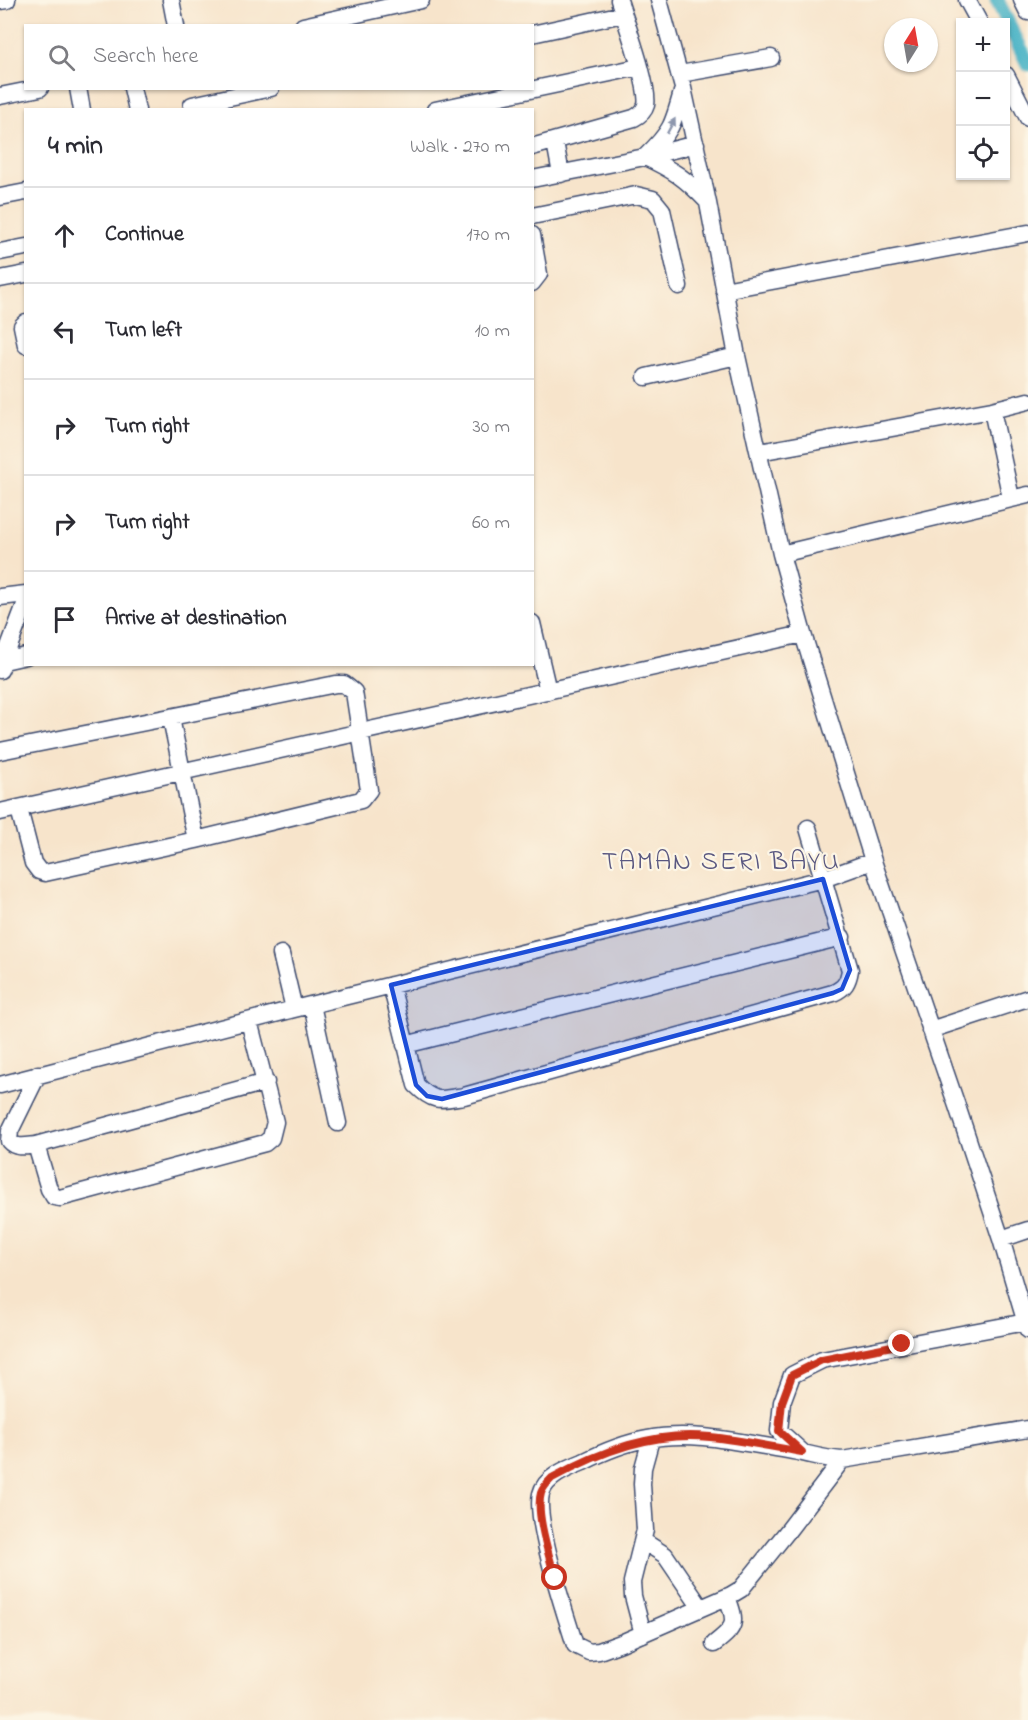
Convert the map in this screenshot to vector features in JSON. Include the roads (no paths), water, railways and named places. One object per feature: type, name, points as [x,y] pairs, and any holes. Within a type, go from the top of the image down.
[{"type":"street","points":[[0,1],[7,0]]},
{"type":"street","points":[[171,0],[176,24]]},
{"type":"street","points":[[312,24],[421,0]]},
{"type":"street","points":[[659,0],[696,144],[737,356],[781,554],[803,634],[873,861],[1001,1239],[1027,1326],[822,1360],[792,1375],[782,1402],[779,1431],[802,1452]]},
{"type":"street","points":[[967,0],[976,18]]},
{"type":"street","points":[[1022,0],[1028,12]]},
{"type":"street","points":[[534,33],[621,7],[647,101],[642,114],[634,118],[534,147]]},
{"type":"street","points":[[681,81],[771,58]]},
{"type":"street","points":[[454,108],[500,103],[639,67]]},
{"type":"street","points":[[645,157],[664,138],[675,121],[681,81]]},
{"type":"street","points":[[1010,84],[1028,118]]},
{"type":"street","points":[[0,96],[29,90]]},
{"type":"street","points":[[78,90],[82,108]]},
{"type":"street","points":[[132,90],[137,108]]},
{"type":"street","points":[[191,101],[259,90]]},
{"type":"street","points":[[555,142],[561,174]]},
{"type":"street","points":[[534,179],[645,157],[696,144]]},
{"type":"street","points":[[645,157],[686,179],[708,203]]},
{"type":"street","points":[[0,197],[24,192]]},
{"type":"street","points":[[534,216],[636,195],[653,199],[662,210],[679,286]]},
{"type":"street","points":[[724,290],[1028,233]]},
{"type":"street","points":[[534,246],[539,274],[534,280]]},
{"type":"street","points":[[0,252],[24,247]]},
{"type":"street","points":[[0,279],[24,274]]},
{"type":"street","points":[[24,324],[21,326],[24,337]]},
{"type":"street","points":[[646,377],[737,356]]},
{"type":"street","points":[[759,452],[992,410],[1028,401]]},
{"type":"street","points":[[992,410],[1011,498]]},
{"type":"street","points":[[781,554],[1028,495]]},
{"type":"street","points":[[0,597],[24,594]]},
{"type":"street","points":[[2,665],[24,607]]},
{"type":"street","points":[[534,632],[548,691]]},
{"type":"street","points":[[0,812],[803,634]]},
{"type":"street","points":[[2,665],[24,657]]},
{"type":"street","points":[[0,751],[336,684],[344,684],[354,692],[369,790],[361,800],[196,840],[45,873],[39,871],[33,863],[19,809]]},
{"type":"street","points":[[171,718],[196,840]]},
{"type":"street","points":[[391,985],[416,1085],[427,1096],[442,1100],[464,1096],[833,993],[842,989],[849,980],[850,970],[808,828]]},
{"type":"street","points":[[0,1085],[294,1009],[824,879],[873,861]]},
{"type":"street","points":[[405,1045],[842,937]]},
{"type":"street","points":[[281,954],[294,1009]]},
{"type":"street","points":[[930,1030],[1028,998]]},
{"type":"street","points":[[312,1005],[338,1122]]},
{"type":"street","points":[[36,1145],[49,1189],[54,1197],[60,1198],[265,1143],[271,1138],[275,1122],[249,1021]]},
{"type":"street","points":[[38,1074],[9,1136],[9,1141],[16,1145],[36,1145],[266,1082]]},
{"type":"street","points":[[1001,1239],[1028,1230]]},
{"type":"street","points":[[842,1460],[741,1589],[643,1634],[599,1651],[589,1652],[575,1645],[542,1525],[541,1494],[552,1478],[576,1465],[607,1451],[651,1439],[680,1436],[710,1437],[802,1452],[824,1460],[842,1460],[1028,1429]]},
{"type":"street","points":[[643,1634],[633,1596],[632,1582],[645,1530],[642,1476],[651,1439]]},
{"type":"street","points":[[643,1541],[665,1555],[701,1608]]},
{"type":"street","points":[[714,1644],[730,1631],[733,1625],[734,1614],[727,1597]]},
{"type":"waterway","points":[[997,0],[1028,64]]},
{"type":"district","name":"TAMAN SERI BAYU","points":[[721,862]]}]
